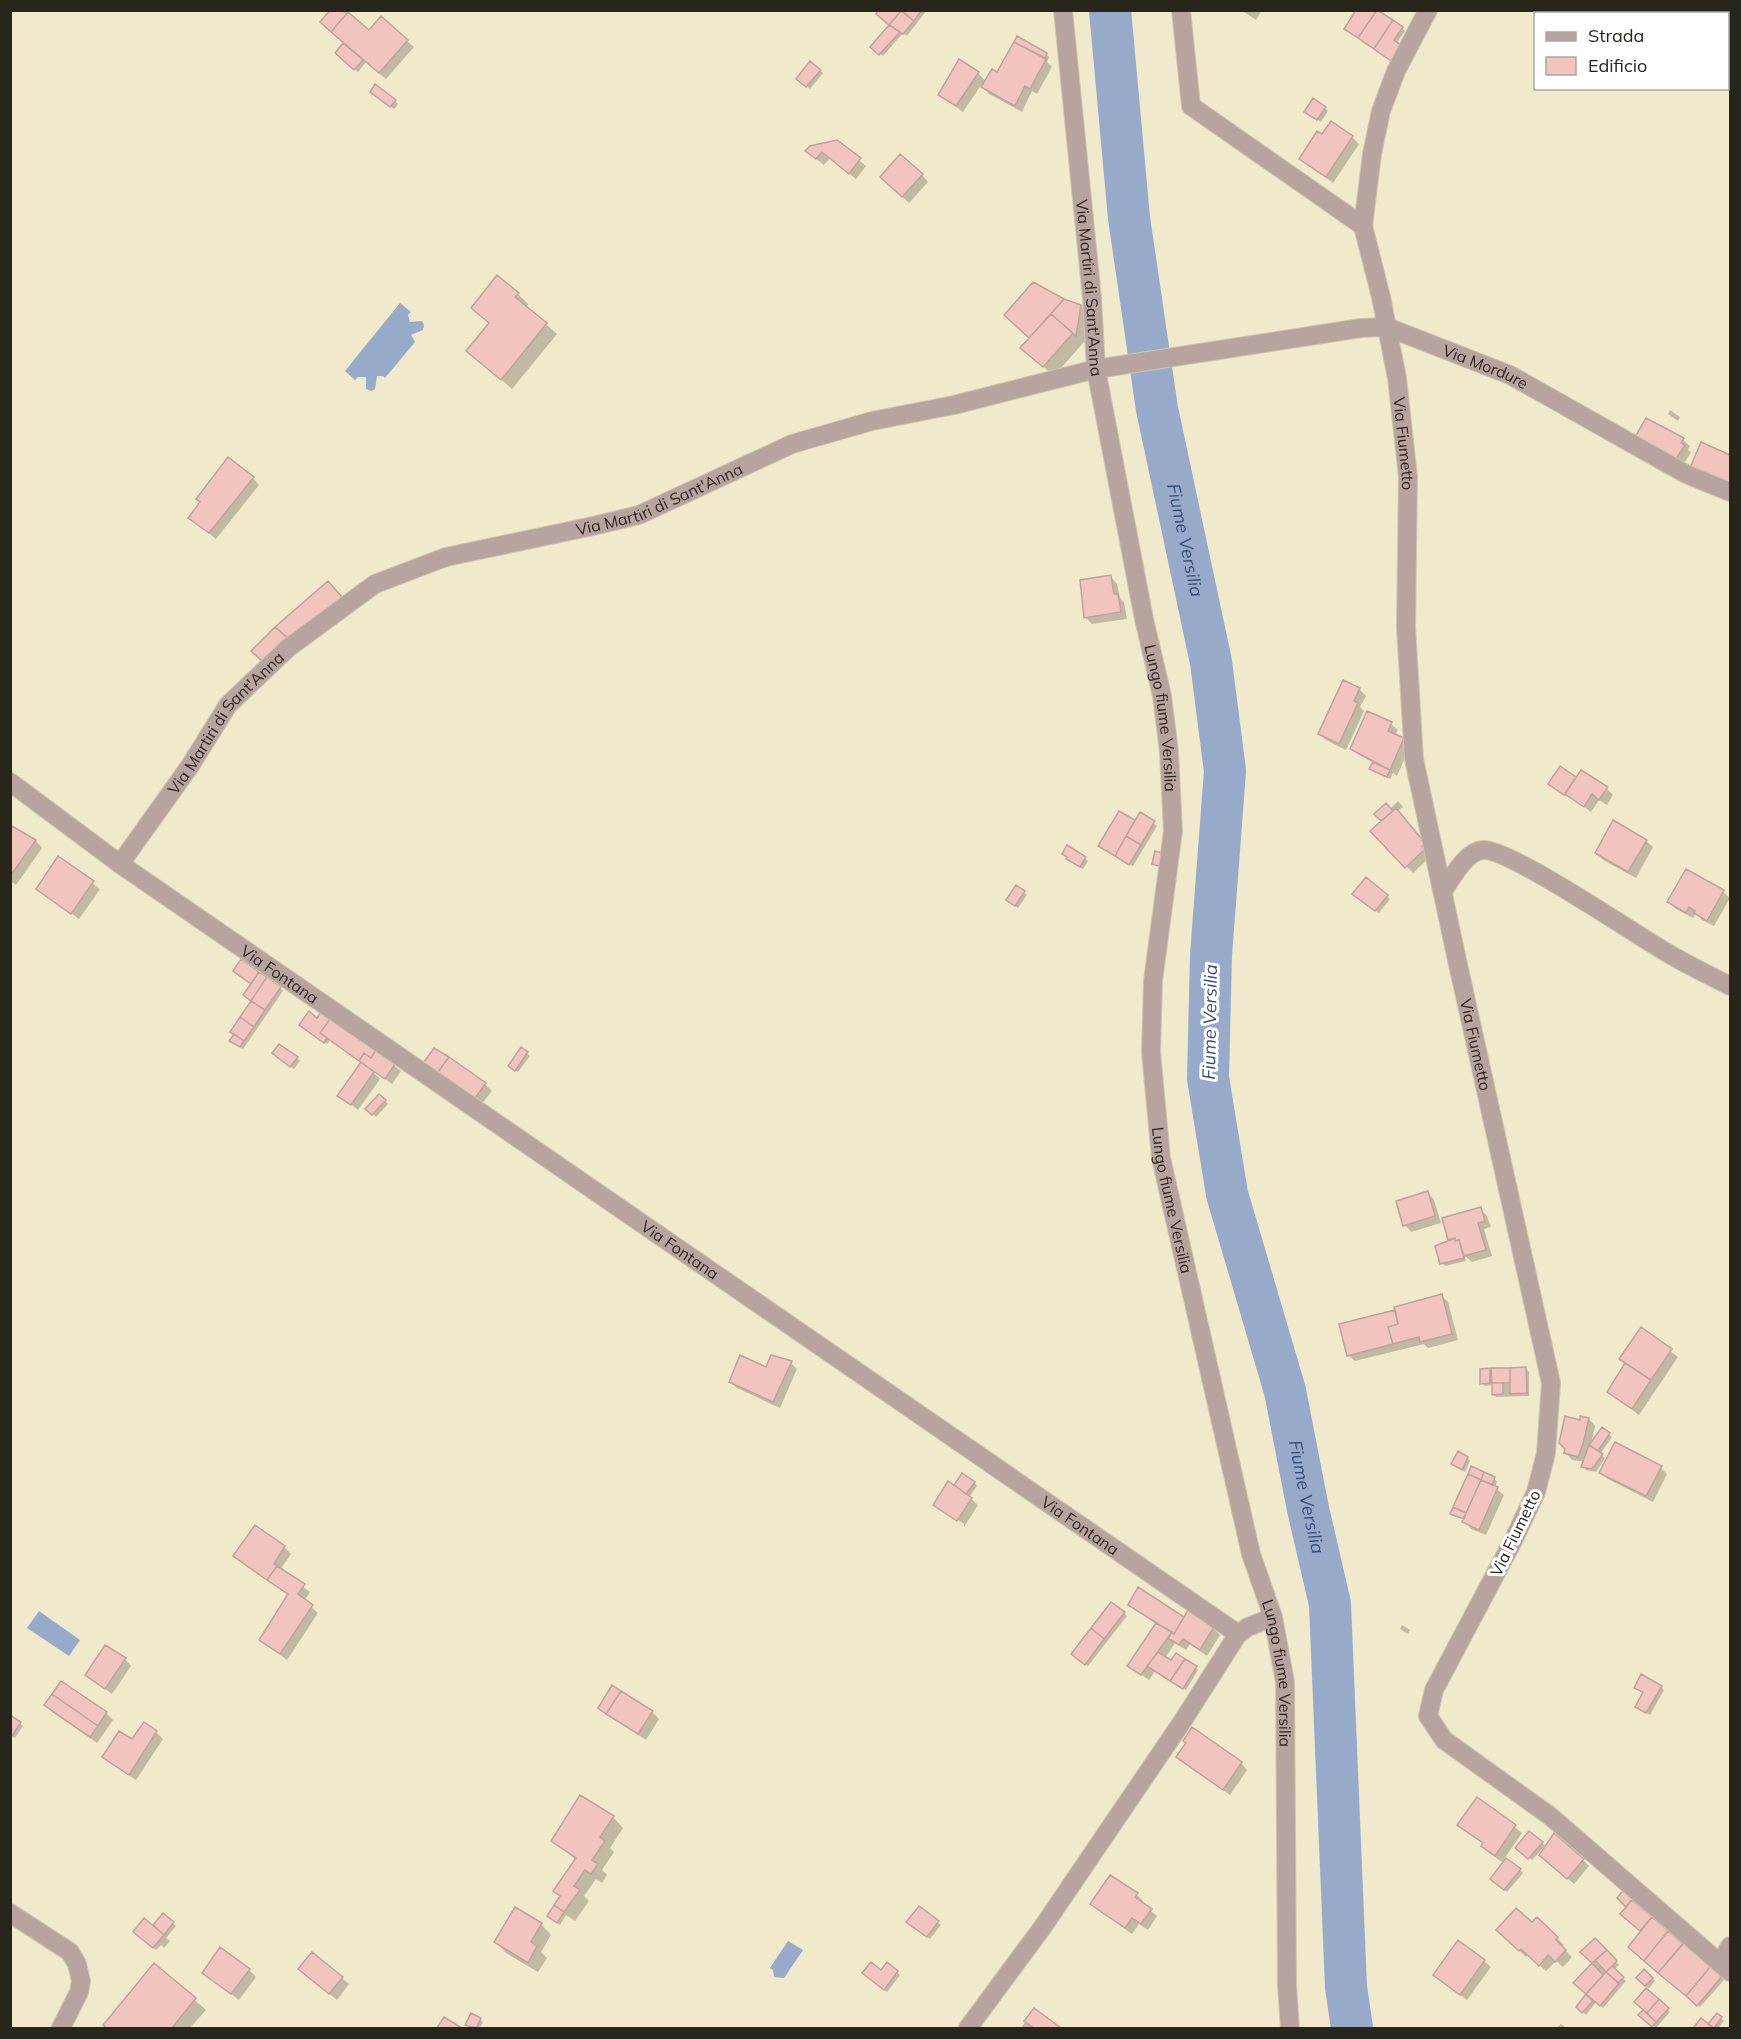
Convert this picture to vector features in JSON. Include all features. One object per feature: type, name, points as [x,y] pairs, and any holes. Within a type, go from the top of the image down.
[{"type":"street","name":"Via Martiri di Sant'Anna","points":[[120,864],[190,766],[228,705],[288,648],[375,584],[446,557],[639,515],[792,444],[872,421],[954,405],[1102,367],[1092,298],[1063,10]]},
{"type":"street","points":[[1181,10],[1191,106],[1363,226]]},
{"type":"street","name":"Via Fiumetto","points":[[1428,10],[1396,71],[1381,111],[1372,154],[1363,226],[1397,378],[1408,477],[1406,627],[1414,759],[1551,1383],[1546,1453],[1536,1492],[1509,1549],[1434,1690],[1428,1716],[1444,1740],[1550,1816],[1726,1968],[1731,1946]]},
{"type":"street","name":"Via Mordure","points":[[1102,367],[1361,328],[1387,327],[1510,375],[1686,474],[1731,492]]},
{"type":"street","name":"Lungo fiume Versilia","points":[[1102,367],[1141,607],[1162,696],[1168,753],[1173,831],[1153,981],[1151,1052],[1161,1158],[1251,1554],[1273,1617],[1285,1682],[1286,1939],[1290,2028]]},
{"type":"street","points":[[10,782],[120,864]]},
{"type":"street","points":[[1443,891],[1468,857],[1482,849],[1498,852],[1668,953],[1731,986]]},
{"type":"street","name":"Via Fontana","points":[[120,864],[1238,1634]]},
{"type":"street","points":[[968,2028],[1055,1909],[1182,1722],[1238,1634],[1248,1627],[1273,1617]]},
{"type":"street","points":[[10,1913],[70,1952],[78,1964],[81,1981],[79,1992],[61,2028]]},
{"type":"water","points":[[400,303],[411,312],[408,315],[410,322],[422,321],[423,330],[411,335],[415,342],[385,378],[377,376],[375,389],[371,391],[366,389],[366,377],[358,377],[355,380],[345,371]]},
{"type":"water","points":[[39,1611],[80,1640],[69,1656],[27,1628]]},
{"type":"water","points":[[788,1941],[803,1950],[784,1978],[774,1977],[773,1970],[770,1968]]},
{"type":"building","points":[[330,10],[348,12],[331,32],[320,22]]},
{"type":"building","points":[[878,10],[901,11],[889,25],[876,14]]},
{"type":"building","points":[[901,10],[922,10],[914,21]]},
{"type":"building","points":[[1356,10],[1377,10],[1358,38],[1344,29]]},
{"type":"building","points":[[1377,10],[1393,20],[1374,49],[1358,38]]},
{"type":"building","points":[[901,11],[914,21],[903,34],[889,25]]},
{"type":"building","points":[[348,12],[369,30],[381,16],[408,40],[379,73],[331,32]]},
{"type":"building","points":[[1393,20],[1403,27],[1394,40],[1401,45],[1391,61],[1374,49]]},
{"type":"building","points":[[889,25],[900,32],[879,55],[870,47]]},
{"type":"building","points":[[1017,36],[1047,53],[1045,58],[1014,42]]},
{"type":"building","points":[[1014,42],[1046,59],[1030,89],[1025,86],[1015,106],[981,87],[992,69],[997,72]]},
{"type":"building","points":[[343,43],[363,60],[354,70],[335,53]]},
{"type":"building","points":[[959,59],[979,72],[956,106],[938,95]]},
{"type":"building","points":[[810,61],[821,70],[806,87],[796,79]]},
{"type":"building","points":[[375,84],[396,100],[390,107],[370,92]]},
{"type":"building","points":[[1313,98],[1326,107],[1317,120],[1304,112]]},
{"type":"building","points":[[1331,121],[1353,136],[1326,177],[1299,159],[1317,131],[1322,134]]},
{"type":"building","points":[[837,140],[861,158],[849,174],[822,152],[816,159],[805,151],[810,146]]},
{"type":"building","points":[[900,154],[923,174],[902,197],[880,177]]},
{"type":"building","points":[[497,275],[519,293],[515,297],[547,323],[501,380],[466,351],[489,323],[471,308]]},
{"type":"building","points":[[1033,282],[1064,299],[1029,338],[1004,315]]},
{"type":"building","points":[[1064,299],[1081,305],[1076,336],[1051,314]]},
{"type":"building","points":[[1051,314],[1073,333],[1043,367],[1020,348]]},
{"type":"building","points":[[1646,418],[1684,438],[1681,443],[1685,445],[1674,462],[1634,439]]},
{"type":"building","points":[[1701,442],[1730,455],[1730,486],[1690,468]]},
{"type":"building","points":[[228,457],[254,477],[209,533],[188,518],[200,502],[196,499]]},
{"type":"building","points":[[1111,575],[1114,594],[1118,594],[1121,612],[1084,618],[1080,580]]},
{"type":"building","points":[[328,581],[342,597],[290,640],[275,627]]},
{"type":"building","points":[[275,627],[290,640],[264,663],[251,651]]},
{"type":"building","points":[[1343,680],[1360,688],[1354,701],[1358,703],[1339,744],[1318,734]]},
{"type":"building","points":[[1367,711],[1392,722],[1388,731],[1404,738],[1390,770],[1350,749]]},
{"type":"building","points":[[1373,762],[1390,770],[1387,777],[1369,769]]},
{"type":"building","points":[[1560,766],[1576,777],[1564,795],[1548,784]]},
{"type":"building","points":[[1581,770],[1608,787],[1599,800],[1592,794],[1584,807],[1565,794]]},
{"type":"building","points":[[1386,803],[1393,811],[1381,821],[1374,814]]},
{"type":"building","points":[[1396,808],[1425,843],[1422,846],[1425,849],[1405,868],[1370,831]]},
{"type":"building","points":[[1119,811],[1135,820],[1115,856],[1098,846]]},
{"type":"building","points":[[1140,812],[1155,821],[1141,845],[1126,836]]},
{"type":"building","points":[[1613,820],[1647,840],[1628,872],[1595,853]]},
{"type":"building","points":[[10,825],[36,840],[10,876]]},
{"type":"building","points":[[1126,836],[1141,845],[1129,865],[1115,856]]},
{"type":"building","points":[[1067,845],[1086,857],[1080,867],[1062,854]]},
{"type":"building","points":[[1155,851],[1163,853],[1159,866],[1152,864]]},
{"type":"building","points":[[58,856],[94,881],[71,914],[36,889]]},
{"type":"building","points":[[1686,869],[1724,890],[1707,921],[1689,907],[1686,913],[1667,902]]},
{"type":"building","points":[[1366,877],[1388,895],[1375,911],[1352,894]]},
{"type":"building","points":[[1016,885],[1025,891],[1015,906],[1006,900]]},
{"type":"building","points":[[241,959],[259,972],[251,984],[233,971]]},
{"type":"building","points":[[259,972],[267,977],[251,1001],[243,995]]},
{"type":"building","points":[[267,977],[281,987],[265,1010],[251,1001]]},
{"type":"building","points":[[251,1001],[265,1010],[254,1027],[240,1017]]},
{"type":"building","points":[[309,1011],[317,1018],[321,1012],[330,1019],[320,1033],[327,1038],[324,1043],[299,1025]]},
{"type":"building","points":[[240,1017],[254,1027],[244,1041],[230,1032]]},
{"type":"building","points":[[330,1019],[376,1050],[371,1058],[364,1053],[359,1061],[320,1033]]},
{"type":"building","points":[[234,1034],[244,1041],[240,1047],[229,1041]]},
{"type":"building","points":[[279,1044],[298,1057],[290,1067],[272,1053]]},
{"type":"building","points":[[521,1047],[528,1052],[515,1071],[508,1066]]},
{"type":"building","points":[[434,1048],[449,1057],[435,1076],[421,1066]]},
{"type":"building","points":[[376,1050],[395,1064],[385,1079],[359,1061],[364,1053],[371,1058]]},
{"type":"building","points":[[449,1057],[486,1083],[472,1102],[435,1076]]},
{"type":"building","points":[[361,1062],[374,1072],[351,1105],[337,1096]]},
{"type":"building","points":[[379,1094],[386,1100],[372,1115],[365,1109]]},
{"type":"building","points":[[1428,1191],[1435,1216],[1403,1226],[1396,1201]]},
{"type":"building","points":[[1481,1207],[1485,1221],[1478,1223],[1486,1250],[1464,1256],[1459,1240],[1455,1241],[1455,1238],[1448,1240],[1442,1218]]},
{"type":"building","points":[[1455,1238],[1455,1241],[1459,1240],[1464,1258],[1440,1264],[1435,1246]]},
{"type":"building","points":[[1442,1294],[1452,1334],[1420,1342],[1419,1337],[1393,1344],[1388,1327],[1398,1324],[1394,1307]]},
{"type":"building","points":[[1395,1310],[1398,1324],[1388,1327],[1393,1344],[1347,1356],[1339,1324]]},
{"type":"building","points":[[1641,1327],[1672,1349],[1651,1380],[1619,1359]]},
{"type":"building","points":[[740,1355],[766,1367],[771,1355],[792,1361],[773,1402],[729,1382]]},
{"type":"building","points":[[1625,1363],[1651,1380],[1632,1409],[1607,1392]]},
{"type":"building","points":[[1526,1367],[1527,1393],[1510,1394],[1510,1368]]},
{"type":"building","points":[[1490,1368],[1490,1383],[1480,1384],[1480,1369]]},
{"type":"building","points":[[1491,1368],[1510,1368],[1510,1383],[1492,1383]]},
{"type":"building","points":[[1492,1383],[1503,1383],[1503,1394],[1492,1395]]},
{"type":"building","points":[[1565,1416],[1580,1420],[1580,1416],[1589,1418],[1578,1457],[1564,1453],[1565,1449],[1559,1443]]},
{"type":"building","points":[[1602,1427],[1610,1433],[1598,1451],[1589,1445]]},
{"type":"building","points":[[1615,1442],[1662,1466],[1646,1496],[1599,1473]]},
{"type":"building","points":[[1589,1445],[1603,1454],[1592,1469],[1581,1467]]},
{"type":"building","points":[[1458,1451],[1468,1457],[1462,1470],[1451,1464]]},
{"type":"building","points":[[1471,1466],[1484,1472],[1481,1480],[1468,1474]]},
{"type":"building","points":[[1484,1472],[1495,1477],[1492,1485],[1481,1480]]},
{"type":"building","points":[[962,1473],[975,1482],[966,1494],[954,1485]]},
{"type":"building","points":[[1468,1474],[1481,1480],[1466,1513],[1453,1507]]},
{"type":"building","points":[[1481,1480],[1498,1487],[1479,1530],[1462,1522]]},
{"type":"building","points":[[948,1481],[972,1498],[957,1521],[933,1505]]},
{"type":"building","points":[[1453,1507],[1466,1513],[1464,1519],[1450,1514]]},
{"type":"building","points":[[255,1525],[285,1546],[274,1564],[277,1566],[267,1580],[233,1556]]},
{"type":"building","points":[[277,1566],[305,1584],[298,1594],[313,1605],[280,1654],[259,1640],[288,1594],[267,1580]]},
{"type":"building","points":[[1138,1587],[1184,1617],[1174,1634],[1128,1605]]},
{"type":"building","points":[[1111,1602],[1125,1612],[1104,1639],[1091,1628]]},
{"type":"building","points":[[1188,1610],[1214,1627],[1200,1650],[1183,1639],[1179,1645],[1168,1638],[1172,1632],[1174,1634]]},
{"type":"building","points":[[1156,1623],[1172,1632],[1141,1675],[1127,1666]]},
{"type":"building","points":[[1091,1628],[1104,1639],[1085,1665],[1071,1654]]},
{"type":"building","points":[[105,1645],[126,1658],[105,1689],[85,1675]]},
{"type":"building","points":[[1158,1652],[1171,1660],[1176,1653],[1185,1659],[1170,1681],[1147,1666]]},
{"type":"building","points":[[1185,1659],[1197,1666],[1183,1689],[1170,1681]]},
{"type":"building","points":[[1641,1674],[1662,1686],[1646,1713],[1635,1707],[1643,1692],[1634,1688]]},
{"type":"building","points":[[61,1681],[107,1712],[98,1726],[52,1694]]},
{"type":"building","points":[[612,1685],[621,1691],[606,1714],[598,1708]]},
{"type":"building","points":[[621,1691],[653,1711],[638,1734],[606,1714]]},
{"type":"building","points":[[52,1694],[98,1726],[90,1737],[44,1705]]},
{"type":"building","points":[[10,1715],[21,1722],[12,1736],[10,1735]]},
{"type":"building","points":[[144,1722],[157,1731],[129,1775],[102,1757],[119,1731],[132,1739]]},
{"type":"building","points":[[1192,1727],[1242,1762],[1223,1790],[1176,1757],[1186,1743],[1183,1741]]},
{"type":"building","points":[[580,1795],[614,1816],[600,1837],[605,1841],[592,1860],[598,1864],[591,1874],[585,1870],[574,1886],[580,1890],[564,1912],[554,1905],[560,1896],[553,1891],[576,1858],[551,1841]]},
{"type":"building","points":[[1477,1797],[1516,1825],[1495,1856],[1481,1846],[1483,1843],[1457,1825]]},
{"type":"building","points":[[1529,1831],[1543,1842],[1528,1859],[1515,1848]]},
{"type":"building","points":[[1554,1833],[1584,1859],[1567,1879],[1539,1855]]},
{"type":"building","points":[[1506,1858],[1521,1869],[1504,1890],[1490,1879]]},
{"type":"building","points":[[1110,1875],[1138,1893],[1135,1897],[1152,1909],[1141,1924],[1132,1918],[1125,1928],[1090,1904]]},
{"type":"building","points":[[1627,1886],[1636,1894],[1626,1907],[1617,1898]]},
{"type":"building","points":[[1632,1900],[1652,1917],[1640,1931],[1620,1914]]},
{"type":"building","points":[[554,1905],[564,1912],[557,1923],[547,1916]]},
{"type":"building","points":[[919,1906],[939,1921],[927,1937],[906,1922]]},
{"type":"building","points":[[515,1907],[542,1923],[531,1942],[537,1946],[528,1963],[494,1942]]},
{"type":"building","points":[[1516,1908],[1532,1922],[1537,1917],[1558,1937],[1556,1940],[1566,1950],[1555,1962],[1548,1955],[1539,1966],[1496,1930]]},
{"type":"building","points":[[163,1913],[174,1922],[164,1935],[153,1925]]},
{"type":"building","points":[[1652,1917],[1668,1931],[1644,1961],[1628,1947]]},
{"type":"building","points":[[144,1918],[164,1935],[153,1948],[133,1932]]},
{"type":"building","points":[[1668,1931],[1683,1944],[1658,1973],[1644,1961]]},
{"type":"building","points":[[1595,1938],[1607,1950],[1592,1963],[1580,1952]]},
{"type":"building","points":[[1458,1940],[1485,1960],[1460,1995],[1433,1975]]},
{"type":"building","points":[[1684,1942],[1711,1966],[1686,1996],[1658,1973]]},
{"type":"building","points":[[220,1947],[250,1969],[231,1994],[202,1973]]},
{"type":"building","points":[[1607,1950],[1617,1961],[1606,1972],[1595,1960]]},
{"type":"building","points":[[312,1952],[343,1977],[329,1994],[298,1969]]},
{"type":"building","points":[[871,1962],[881,1970],[887,1962],[898,1971],[884,1990],[862,1973]]},
{"type":"building","points":[[154,1963],[196,1998],[172,2028],[107,2028],[103,2025]]},
{"type":"building","points":[[1592,1963],[1603,1975],[1586,1994],[1573,1983]]},
{"type":"building","points":[[1612,1966],[1624,1977],[1618,1983],[1606,1972]]},
{"type":"building","points":[[1711,1966],[1723,1975],[1697,2006],[1686,1996]]},
{"type":"building","points":[[1644,1969],[1653,1978],[1645,1986],[1636,1978]]},
{"type":"building","points":[[1606,1972],[1619,1983],[1600,2006],[1586,1994]]},
{"type":"building","points":[[1646,1988],[1659,1999],[1647,2013],[1634,2002]]},
{"type":"building","points":[[1586,1994],[1593,2001],[1582,2013],[1576,2007]]},
{"type":"building","points":[[1659,1999],[1669,2008],[1656,2022],[1647,2013]]},
{"type":"building","points":[[1034,2008],[1061,2028],[1034,2028],[1024,2021]]},
{"type":"building","points":[[1643,2010],[1656,2022],[1652,2027],[1638,2015]]},
{"type":"building","points":[[471,2013],[481,2018],[476,2028],[465,2025]]},
{"type":"building","points":[[1717,2013],[1722,2017],[1714,2028],[1708,2024]]},
{"type":"building","points":[[444,2017],[462,2028],[437,2028]]},
{"type":"building","points":[[1701,2018],[1714,2028],[1693,2028]]},
{"type":"waterway","name":"Fiume Versilia","points":[[1110,10],[1129,218],[1157,409],[1211,662],[1225,771],[1211,955],[1208,1078],[1227,1194],[1285,1391],[1308,1509],[1330,1604],[1346,1987],[1352,2028]]}]
